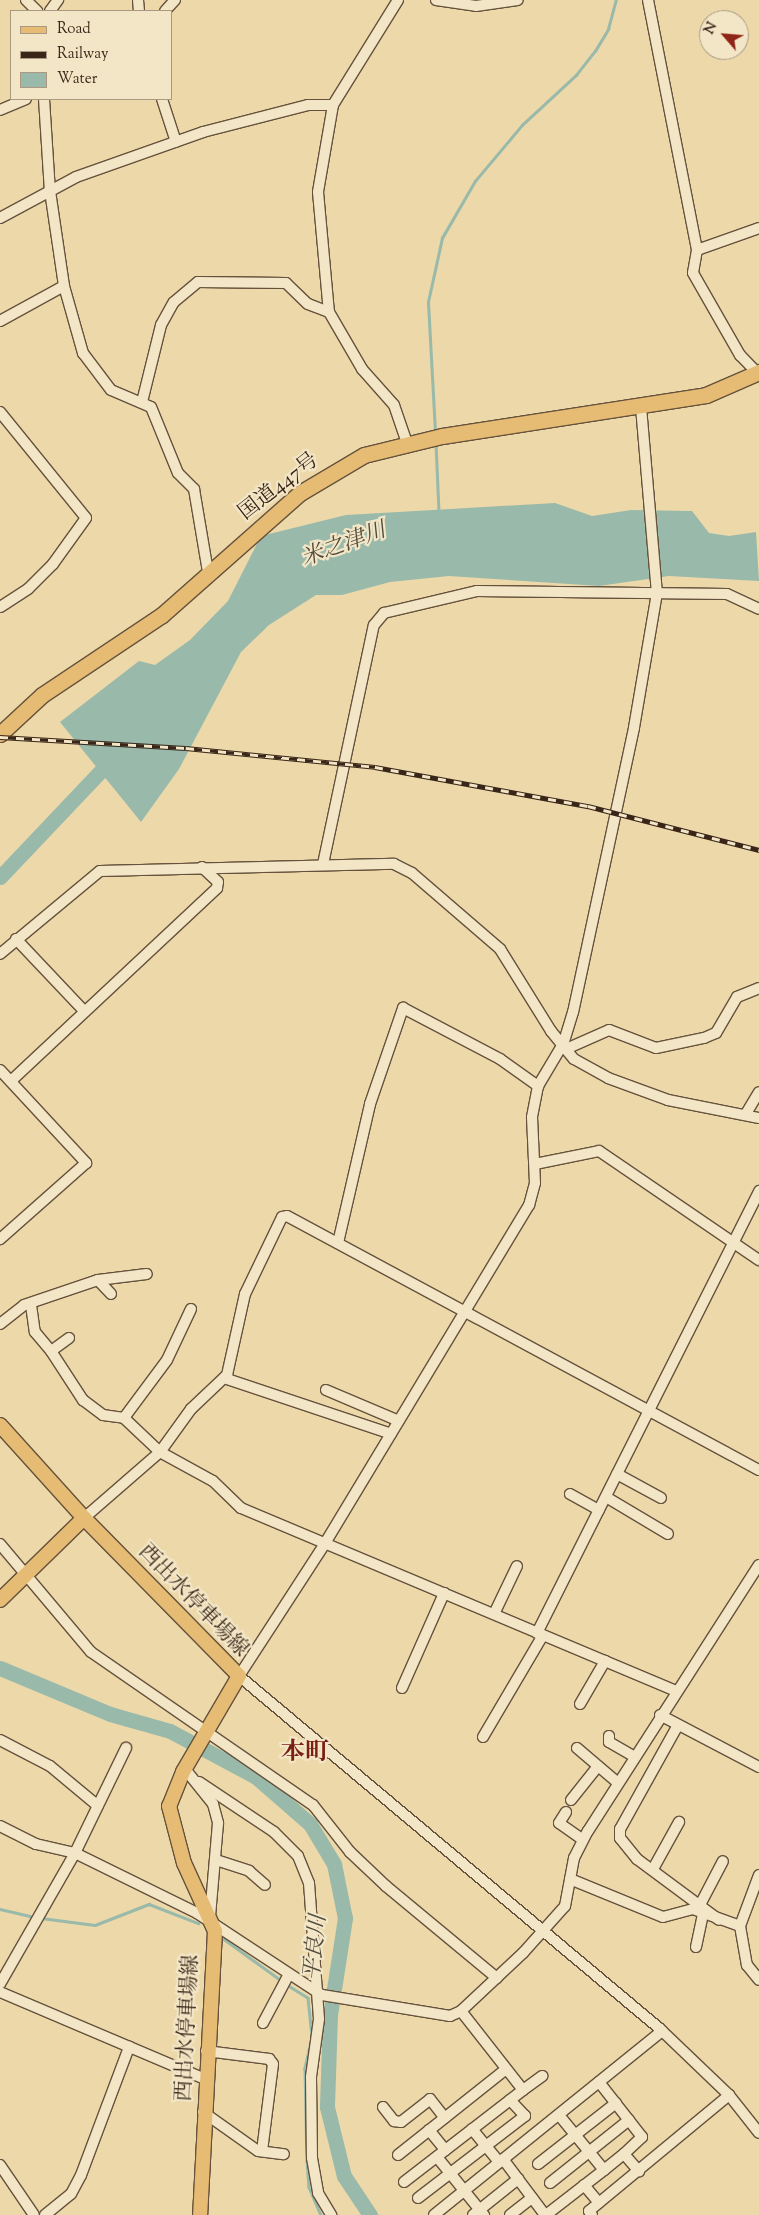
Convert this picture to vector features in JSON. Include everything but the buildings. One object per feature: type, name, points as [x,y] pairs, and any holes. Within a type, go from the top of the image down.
[{"type":"highway","name":"国道447号","points":[[0,734],[8,720],[42,695],[162,615],[300,492],[333,471],[364,455],[435,437],[641,407],[706,395],[758,374]]},
{"type":"main road","name":"西出水停車場線","points":[[0,1425],[84,1518],[238,1676],[210,1730],[185,1769],[169,1806],[172,1827],[214,1932],[206,2051],[200,2215]]},
{"type":"main road","points":[[0,1600],[84,1518]]},
{"type":"street","points":[[26,0],[36,10]]},
{"type":"street","points":[[166,10],[175,0]]},
{"type":"street","points":[[398,0],[333,105],[318,192],[330,312],[362,369],[394,405],[407,443]]},
{"type":"street","points":[[436,0],[476,6],[518,0]]},
{"type":"street","points":[[648,0],[697,250],[693,273],[740,355],[758,374]]},
{"type":"street","points":[[0,110],[24,100]]},
{"type":"street","points":[[44,100],[50,191],[64,286],[83,353],[96,376],[111,390],[151,407],[178,473],[194,489],[208,572]]},
{"type":"street","points":[[162,100],[176,142]]},
{"type":"street","points":[[0,218],[50,191],[176,142],[308,105],[333,105]]},
{"type":"street","points":[[697,250],[759,228]]},
{"type":"street","points":[[142,402],[161,325],[174,302],[198,282],[286,283],[308,304],[330,312]]},
{"type":"street","points":[[0,320],[64,286]]},
{"type":"street","points":[[641,407],[651,494],[657,594],[634,728],[564,1046],[538,1086],[532,1117],[535,1164],[530,1205],[326,1542],[238,1676],[662,2031],[729,2095],[759,2133]]},
{"type":"street","points":[[0,412],[86,518],[53,564],[28,589],[0,606]]},
{"type":"street","points":[[323,864],[374,625],[384,613],[478,591],[727,594],[759,610]]},
{"type":"street","points":[[0,954],[100,871],[384,863],[412,873],[500,949],[574,1059],[608,1078],[668,1100],[747,1112],[759,1118]]},
{"type":"street","points":[[12,1080],[217,888],[218,882],[202,867]]},
{"type":"street","points":[[16,939],[85,1012]]},
{"type":"street","points":[[564,1046],[610,1030],[656,1048],[704,1038],[721,1027],[737,997],[759,988]]},
{"type":"street","points":[[338,1243],[370,1104],[403,1008],[500,1059],[538,1086]]},
{"type":"street","points":[[0,1070],[12,1080],[86,1163],[0,1239]]},
{"type":"street","points":[[747,1112],[759,1092]]},
{"type":"street","points":[[535,1164],[599,1151],[734,1241],[759,1260]]},
{"type":"street","points":[[483,1737],[540,1634],[599,1510],[759,1191]]},
{"type":"street","points":[[84,1518],[160,1452],[191,1409],[224,1378],[246,1294],[282,1217],[287,1216],[650,1409],[759,1470]]},
{"type":"street","points":[[0,1324],[31,1305],[98,1280],[148,1274]]},
{"type":"street","points":[[98,1280],[111,1294]]},
{"type":"street","points":[[31,1305],[35,1332],[51,1351],[83,1400],[103,1415],[124,1418],[160,1452],[213,1481],[241,1508],[326,1542],[675,1690]]},
{"type":"street","points":[[124,1418],[167,1360],[191,1310]]},
{"type":"street","points":[[51,1351],[69,1338]]},
{"type":"street","points":[[224,1378],[391,1434]]},
{"type":"street","points":[[326,1390],[399,1421]]},
{"type":"street","points":[[617,1474],[661,1498]]},
{"type":"street","points":[[570,1494],[599,1510]]},
{"type":"street","points":[[606,1497],[668,1534]]},
{"type":"street","points":[[0,1544],[28,1573],[55,1612],[91,1652],[143,1691],[210,1730],[313,1805],[350,1852],[386,1886],[497,1978]]},
{"type":"street","points":[[0,1826],[36,1844],[74,1853],[209,1921],[287,1977],[319,1994],[450,2016],[461,2011],[497,1978],[544,1932],[565,1906],[570,1879],[582,1840],[675,1690],[759,1565]]},
{"type":"street","points":[[494,1614],[517,1566]]},
{"type":"street","points":[[402,1688],[444,1593]]},
{"type":"street","points":[[580,1704],[605,1661]]},
{"type":"street","points":[[660,1715],[759,1767]]},
{"type":"street","points":[[678,1725],[620,1829],[620,1838],[653,1870],[702,1908],[719,1920],[740,1926]]},
{"type":"street","points":[[609,1736],[609,1742],[634,1757]]},
{"type":"street","points":[[0,1740],[50,1766],[98,1806]]},
{"type":"street","points":[[0,1984],[74,1853],[126,1748]]},
{"type":"street","points":[[577,1748],[620,1781]]},
{"type":"street","points":[[571,1800],[598,1766]]},
{"type":"street","points":[[185,1769],[199,1782],[274,1832],[298,1856],[309,1883],[319,1994],[319,2019],[311,2077],[312,2158],[318,2193],[331,2215]]},
{"type":"street","points":[[199,1782],[218,1823],[209,1921]]},
{"type":"street","points":[[566,1812],[559,1823],[582,1840]]},
{"type":"street","points":[[653,1870],[679,1822]]},
{"type":"street","points":[[216,1860],[249,1871],[265,1885]]},
{"type":"street","points":[[696,1947],[702,1908],[723,1861]]},
{"type":"street","points":[[759,1875],[740,1926],[746,1965],[759,1980]]},
{"type":"street","points":[[570,1879],[663,1917],[702,1908]]},
{"type":"street","points":[[263,2023],[287,1977]]},
{"type":"street","points":[[0,1992],[205,2079]]},
{"type":"street","points":[[461,2011],[523,2090]]},
{"type":"street","points":[[434,2215],[662,2031]]},
{"type":"street","points":[[44,2215],[71,2194],[81,2175],[129,2047]]},
{"type":"street","points":[[206,2051],[268,2059],[273,2064],[262,2151]]},
{"type":"street","points":[[398,2155],[506,2069]]},
{"type":"street","points":[[404,2182],[542,2076]]},
{"type":"street","points":[[472,2129],[518,2179],[546,2215],[624,2154],[642,2137],[600,2082]]},
{"type":"street","points":[[588,2214],[729,2095]]},
{"type":"street","points":[[383,2107],[394,2121],[402,2122],[430,2099],[445,2118]]},
{"type":"street","points":[[418,2198],[525,2116],[510,2100]]},
{"type":"street","points":[[538,2164],[616,2103]]},
{"type":"street","points":[[204,2112],[262,2151],[284,2154]]},
{"type":"street","points":[[559,2114],[604,2170]]},
{"type":"street","points":[[550,2183],[629,2120]]},
{"type":"street","points":[[429,2130],[446,2150]]},
{"type":"street","points":[[624,2154],[639,2171]]},
{"type":"street","points":[[436,2157],[465,2190],[479,2213],[518,2179]]},
{"type":"street","points":[[0,2165],[34,2215]]},
{"type":"street","points":[[584,2185],[599,2203]]},
{"type":"street","points":[[510,2215],[532,2198]]},
{"type":"water","points":[[555,503],[592,516],[631,510],[692,511],[709,533],[729,536],[756,532],[759,581],[669,576],[599,586],[449,576],[390,582],[342,595],[316,595],[269,625],[241,652],[179,769],[141,822],[60,722],[139,661],[155,665],[190,640],[228,601],[261,536],[346,515]]},
{"type":"waterway","points":[[435,432],[428,302],[442,238],[475,181],[522,125],[576,75],[595,51],[608,29],[616,0]]},
{"type":"waterway","points":[[436,443],[439,512]]},
{"type":"waterway","name":"米之津川","points":[[0,877],[114,757]]},
{"type":"waterway","name":"平良川","points":[[0,1668],[110,1714],[170,1731],[256,1777],[310,1824],[334,1864],[345,1918],[330,2015],[327,2107],[344,2176],[370,2215]]},
{"type":"waterway","points":[[41,1918],[95,1925],[149,1904],[198,1923]]},
{"type":"waterway","points":[[0,1909],[36,1917]]},
{"type":"waterway","points":[[224,1939],[282,1981]]},
{"type":"waterway","points":[[286,1984],[308,1998],[312,2037]]},
{"type":"waterway","points":[[311,2042],[305,2068],[307,2160],[309,2187],[321,2215]]},
{"type":"railway","points":[[0,737],[186,748],[375,767],[588,806],[759,850]]},
{"type":"district","name":"本町","points":[[305,1754]]}]
